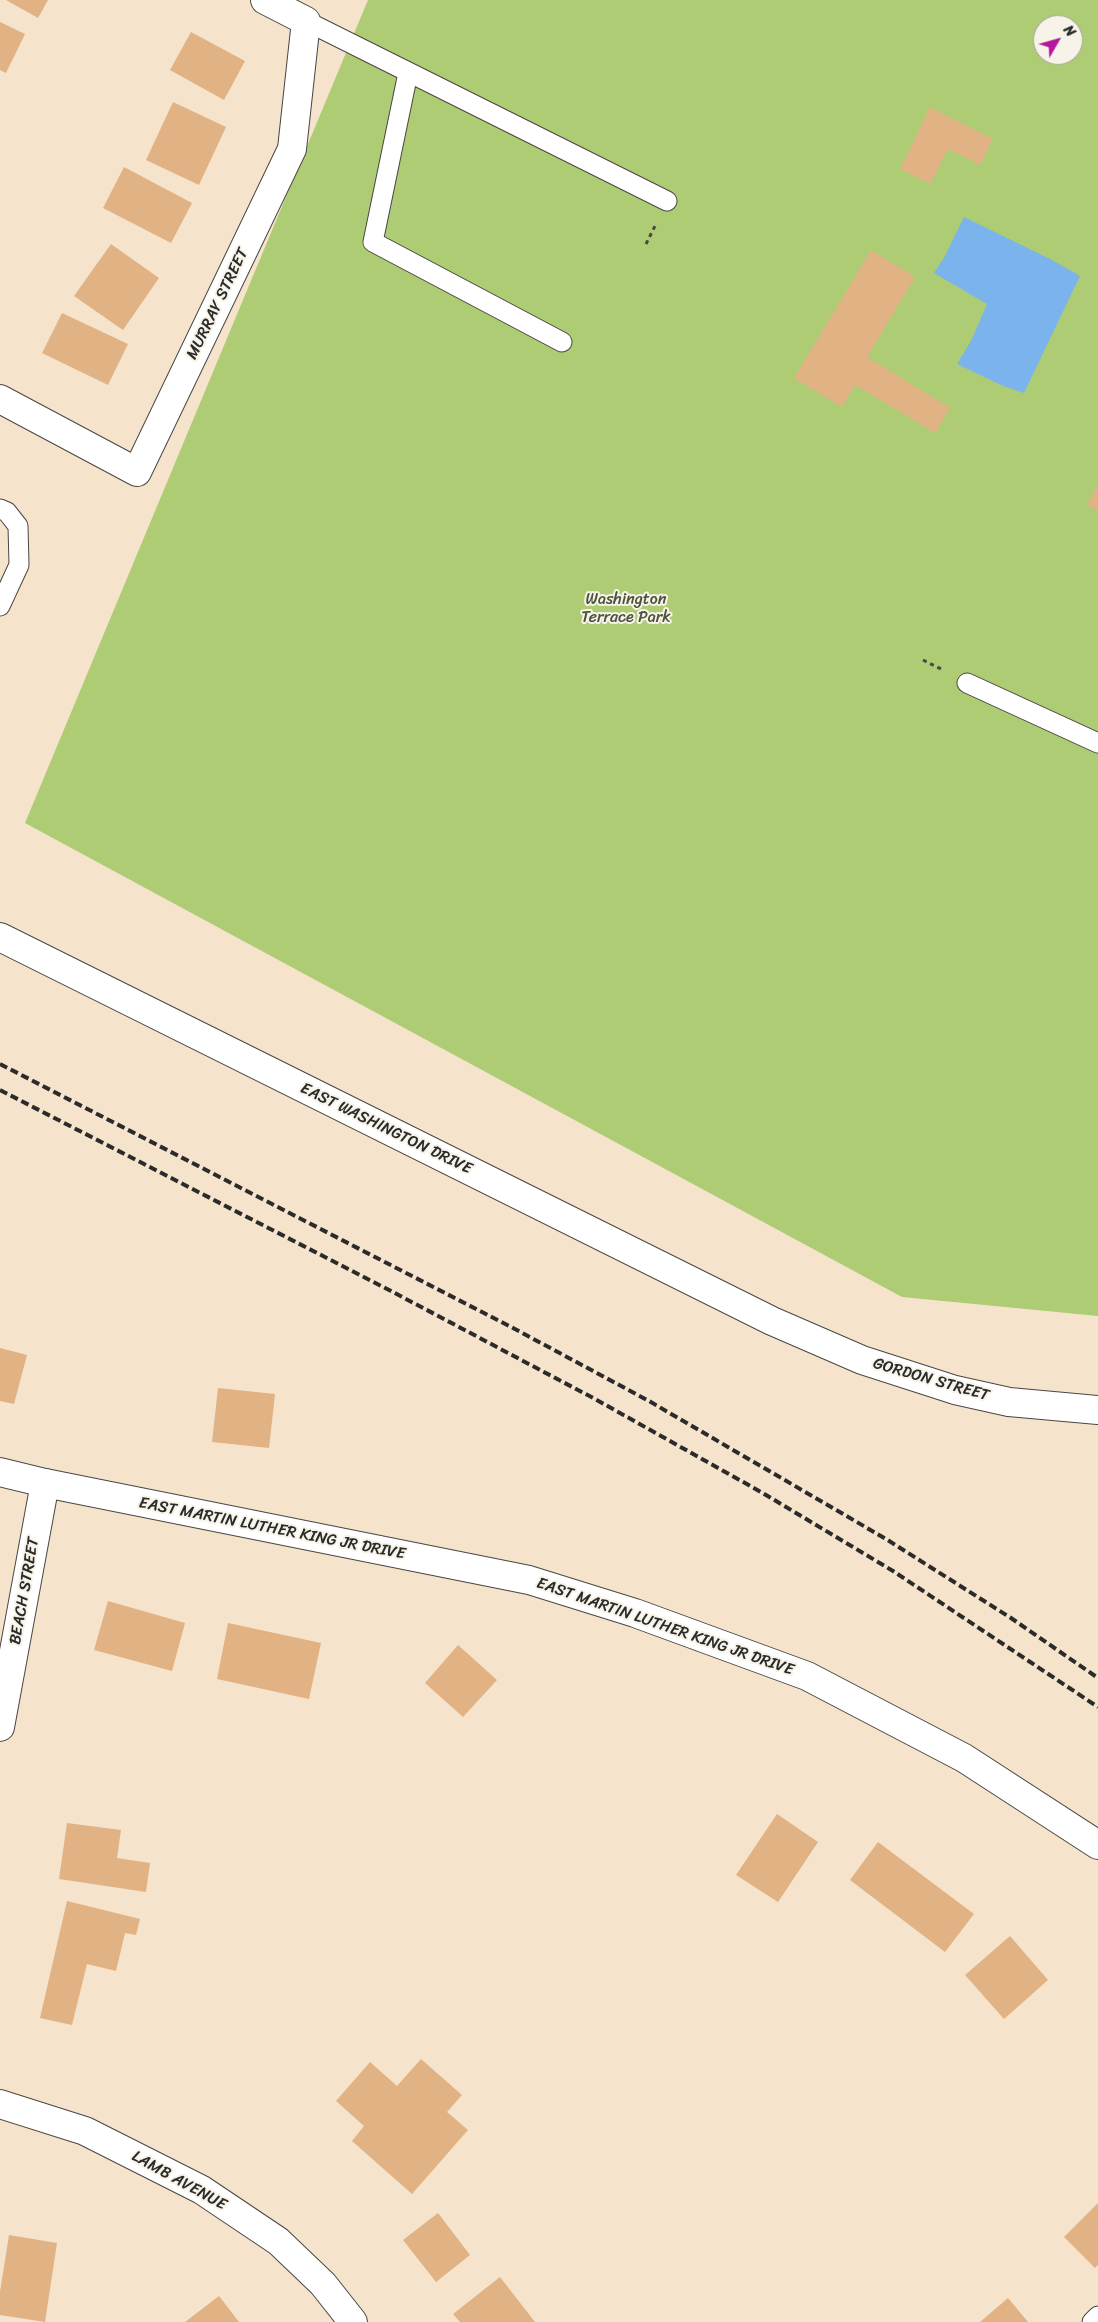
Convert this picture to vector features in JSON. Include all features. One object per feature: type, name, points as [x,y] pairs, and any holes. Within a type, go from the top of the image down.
[{"type":"street","points":[[272,2],[306,21]]},
{"type":"street","name":"MURRAY STREET","points":[[0,399],[137,472],[292,149],[306,21]]},
{"type":"street","name":"EAST WASHINGTON DRIVE","points":[[0,937],[772,1321]]},
{"type":"street","name":"GORDON STREET","points":[[772,1321],[862,1360],[955,1390],[1008,1402],[1098,1410]]},
{"type":"street","name":"EAST MARTIN LUTHER KING JR DRIVE","points":[[0,1472],[44,1483],[530,1580],[635,1613],[807,1676],[964,1758],[1098,1845]]},
{"type":"street","name":"EAST MARTIN LUTHER KING JR DRIVE","points":[[0,1480],[44,1483]]},
{"type":"street","name":"BEACH STREET","points":[[0,1727],[44,1483]]},
{"type":"street","name":"LAMB AVENUE","points":[[0,2104],[85,2131],[202,2190],[278,2241],[323,2284],[353,2322]]},
{"type":"lane","points":[[306,21],[667,202]]},
{"type":"lane","points":[[408,73],[373,242],[562,342]]},
{"type":"lane","points":[[0,508],[7,512],[18,526],[20,565],[0,606]]},
{"type":"lane","points":[[967,683],[1098,743]]},
{"type":"lane","points":[[1092,2322],[1098,2316]]},
{"type":"green space","name":"Washington Terrace Park","points":[[368,0],[1098,0],[1098,1316],[902,1297],[25,823]]},
{"type":"water","points":[[964,217],[1050,259],[1080,276],[1024,393],[1003,386],[957,364],[971,341],[987,304],[934,273],[945,256]]},
{"type":"building","points":[[6,0],[48,0],[38,18]]},
{"type":"building","points":[[0,22],[25,34],[6,73],[0,70]]},
{"type":"building","points":[[191,32],[245,61],[224,100],[170,70]]},
{"type":"building","points":[[173,102],[226,127],[199,185],[146,160]]},
{"type":"building","points":[[930,107],[993,139],[980,165],[948,149],[930,184],[900,169]]},
{"type":"building","points":[[124,167],[192,203],[171,243],[103,208]]},
{"type":"building","points":[[111,244],[159,278],[123,330],[74,296]]},
{"type":"building","points":[[871,250],[915,277],[867,357],[950,408],[935,433],[855,385],[842,407],[794,378]]},
{"type":"building","points":[[62,313],[128,344],[108,385],[42,353]]},
{"type":"building","points":[[1098,484],[1098,511],[1087,505]]},
{"type":"building","points":[[0,1348],[27,1355],[14,1404],[0,1401]]},
{"type":"building","points":[[218,1388],[275,1394],[269,1448],[212,1442]]},
{"type":"building","points":[[108,1601],[185,1623],[172,1671],[94,1650]]},
{"type":"building","points":[[228,1623],[321,1643],[309,1699],[217,1679]]},
{"type":"building","points":[[458,1645],[497,1680],[463,1717],[425,1683]]},
{"type":"building","points":[[777,1814],[818,1842],[778,1902],[736,1875]]},
{"type":"building","points":[[67,1823],[121,1830],[117,1858],[150,1863],[146,1892],[59,1879]]},
{"type":"building","points":[[878,1842],[974,1914],[945,1952],[850,1880]]},
{"type":"building","points":[[67,1901],[140,1919],[136,1935],[125,1933],[116,1971],[87,1964],[72,2025],[40,2018]]},
{"type":"building","points":[[1010,1936],[1048,1980],[1004,2019],[965,1975]]},
{"type":"building","points":[[421,2059],[462,2095],[447,2112],[468,2130],[412,2194],[352,2141],[364,2126],[336,2101],[370,2062],[397,2086]]},
{"type":"building","points":[[1098,2203],[1098,2265],[1095,2268],[1064,2237]]},
{"type":"building","points":[[438,2213],[470,2255],[436,2282],[403,2240]]},
{"type":"building","points":[[9,2235],[57,2243],[45,2322],[0,2315],[0,2292]]},
{"type":"building","points":[[500,2277],[535,2322],[460,2322],[453,2314]]},
{"type":"building","points":[[219,2296],[239,2322],[185,2322]]},
{"type":"building","points":[[1008,2298],[1028,2322],[980,2322]]},
{"type":"railway","points":[[0,1064],[513,1328],[649,1401],[886,1539],[1011,1618],[1098,1678]]},
{"type":"railway","points":[[0,1090],[391,1291],[595,1399],[761,1492],[893,1571],[1098,1707]]}]
